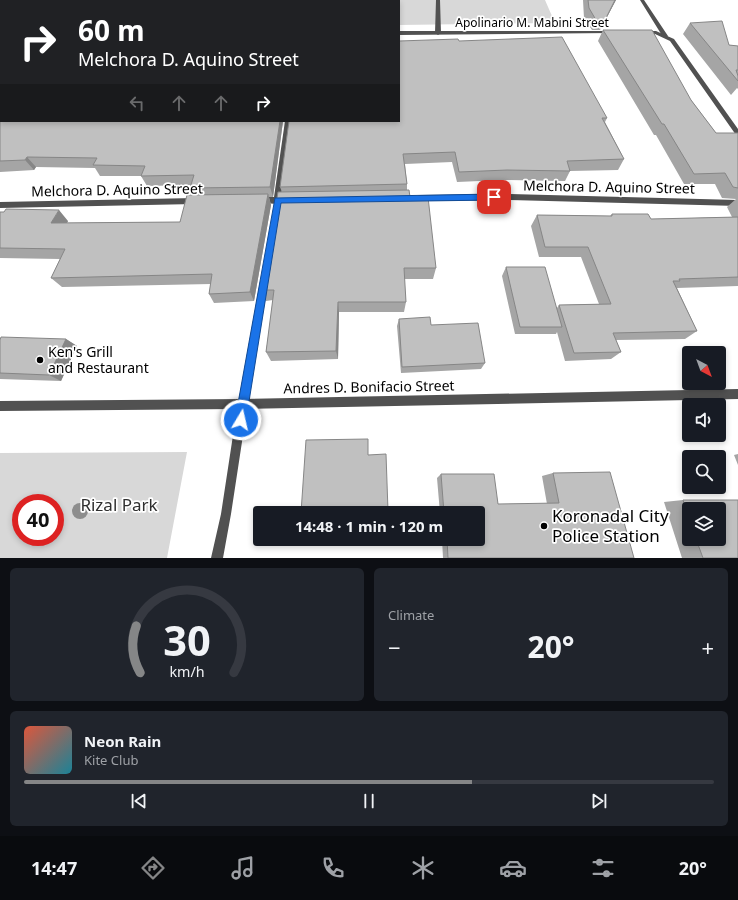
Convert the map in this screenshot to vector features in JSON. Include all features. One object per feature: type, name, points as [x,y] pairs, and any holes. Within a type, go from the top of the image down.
[{"type":"street","points":[[438,0],[438,33]]},
{"type":"street","points":[[642,0],[665,36],[675,44],[738,134]]},
{"type":"street","name":"Apolinario M. Mabini Street","points":[[400,34],[617,32]]},
{"type":"street","points":[[633,32],[656,33],[665,36]]},
{"type":"street","points":[[277,204],[288,122]]},
{"type":"street","name":"Melchora D. Aquino Street","points":[[409,198],[510,197],[738,203]]},
{"type":"street","points":[[254,200],[277,204],[293,200]]},
{"type":"street","name":"Melchora D. Aquino Street","points":[[0,205],[206,201]]},
{"type":"street","points":[[217,558],[226,514],[266,270]]},
{"type":"street","name":"Andres D. Bonifacio Street","points":[[0,406],[243,404],[738,394]]},
{"type":"green space","points":[[400,0],[545,0],[555,23],[400,25]]},
{"type":"green space","name":"Rizal Park","points":[[187,452],[167,558],[0,558],[0,453]]},
{"type":"building","points":[[588,0],[615,0],[605,20],[596,20],[589,8]]},
{"type":"building","points":[[722,21],[729,45],[738,46],[738,70],[736,70],[738,81],[690,23]]},
{"type":"building","points":[[603,30],[652,30],[691,100],[716,133],[738,133],[738,188],[733,187],[725,173],[694,174],[664,124],[662,124]]},
{"type":"building","points":[[562,37],[607,118],[602,118],[624,159],[567,161],[570,171],[507,170],[459,172],[455,152],[403,154],[407,184],[280,187],[289,122],[400,122],[400,41],[458,39],[459,41]]},
{"type":"building","points":[[0,122],[280,122],[270,187],[190,188],[194,175],[141,176],[145,166],[93,165],[97,158],[27,157],[25,160],[0,161]]},
{"type":"building","points":[[409,190],[410,197],[428,197],[436,268],[404,268],[406,302],[338,302],[336,351],[266,352],[274,290],[261,290],[278,192]]},
{"type":"building","points":[[268,194],[250,292],[209,294],[212,274],[51,278],[65,249],[0,248],[0,212],[4,212],[6,209],[59,210],[51,223],[180,222],[187,195]]},
{"type":"building","points":[[612,214],[648,214],[651,219],[738,217],[738,277],[679,279],[680,281],[673,281],[697,331],[613,333],[621,352],[574,353],[559,305],[611,304],[588,247],[545,247],[537,215],[612,216]]},
{"type":"building","points":[[506,267],[545,267],[562,327],[520,327]]},
{"type":"building","points":[[430,317],[431,325],[478,323],[485,363],[402,367],[399,319]]},
{"type":"building","points":[[1,337],[66,339],[49,375],[0,373]]},
{"type":"building","points":[[368,439],[368,455],[386,454],[388,506],[301,506],[306,440]]},
{"type":"building","name":"Koronadal City Police Station","points":[[610,472],[634,558],[448,558],[447,546],[485,546],[485,506],[443,506],[441,474],[494,474],[498,504],[559,503],[553,473]]},
{"type":"building","points":[[683,500],[738,500],[738,558],[703,558],[699,546],[726,546],[726,502],[684,502]]},
{"type":"place","name":"Ken's Grill and Restaurant","points":[[40,360]]},
{"type":"place","name":"Koronadal City Police Station","points":[[544,526]]},
{"type":"route","points":[[241,420],[277,200],[494,197]]}]
